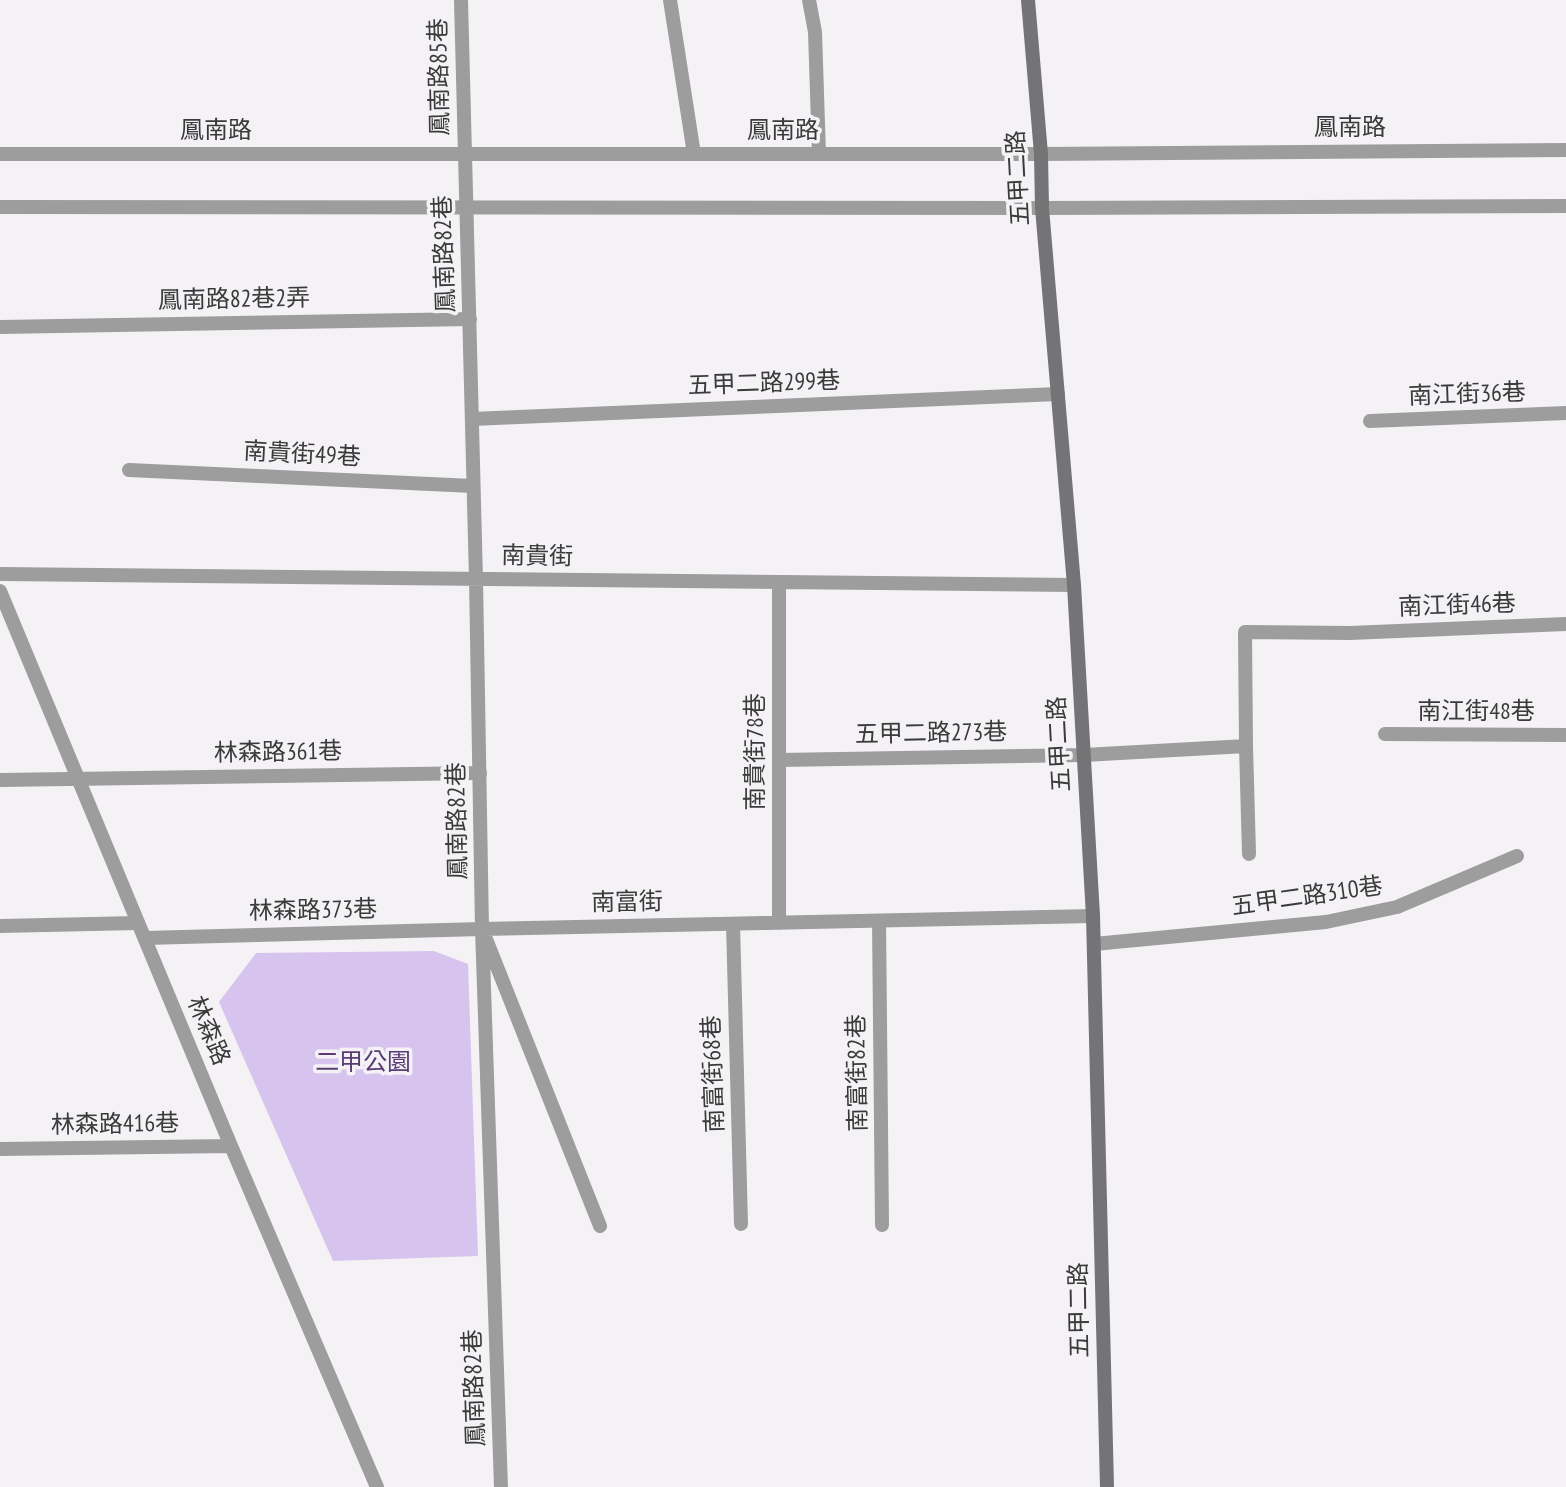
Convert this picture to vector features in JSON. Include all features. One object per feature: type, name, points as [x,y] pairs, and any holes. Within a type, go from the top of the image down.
[{"type":"main road","name":"五甲二路","points":[[1028,0],[1041,153],[1042,208],[1074,585],[1093,916],[1107,1487]]},
{"type":"street","name":"鳳南路85巷","points":[[461,0],[465,154]]},
{"type":"street","points":[[670,0],[694,154]]},
{"type":"street","points":[[809,0],[816,32],[819,154]]},
{"type":"street","name":"鳳南路","points":[[0,154],[819,154],[1566,149]]},
{"type":"street","name":"鳳南路82巷","points":[[465,154],[482,929],[501,1487]]},
{"type":"street","points":[[0,207],[1566,206]]},
{"type":"street","name":"鳳南路82巷2弄","points":[[0,327],[470,319]]},
{"type":"street","name":"五甲二路299巷","points":[[472,419],[1058,394]]},
{"type":"street","name":"南江街36巷","points":[[1370,421],[1566,413]]},
{"type":"street","name":"南貴街49巷","points":[[129,470],[473,486]]},
{"type":"street","name":"南貴街","points":[[0,574],[1074,585]]},
{"type":"street","name":"南貴街78巷","points":[[779,582],[779,923]]},
{"type":"street","name":"林森路","points":[[0,591],[377,1487]]},
{"type":"street","name":"南江街46巷","points":[[1246,746],[1245,632],[1350,634],[1566,625]]},
{"type":"street","name":"南江街48巷","points":[[1385,734],[1566,735]]},
{"type":"street","points":[[1246,746],[1249,854]]},
{"type":"street","name":"五甲二路273巷","points":[[779,760],[1084,755],[1246,746]]},
{"type":"street","name":"林森路361巷","points":[[0,780],[480,773]]},
{"type":"street","name":"五甲二路310巷","points":[[1094,944],[1326,922],[1362,915],[1397,907],[1517,856]]},
{"type":"street","name":"南富街","points":[[482,929],[1093,916]]},
{"type":"street","name":"南富街82巷","points":[[879,920],[882,1225]]},
{"type":"street","points":[[0,926],[138,923]]},
{"type":"street","name":"南富街68巷","points":[[733,924],[741,1224]]},
{"type":"street","points":[[482,929],[600,1226]]},
{"type":"street","name":"林森路373巷","points":[[145,938],[482,929]]},
{"type":"street","name":"林森路416巷","points":[[0,1149],[232,1146]]},
{"type":"green space","name":"二甲公園","points":[[434,951],[468,964],[478,1256],[333,1261],[219,1002],[256,953]]}]
